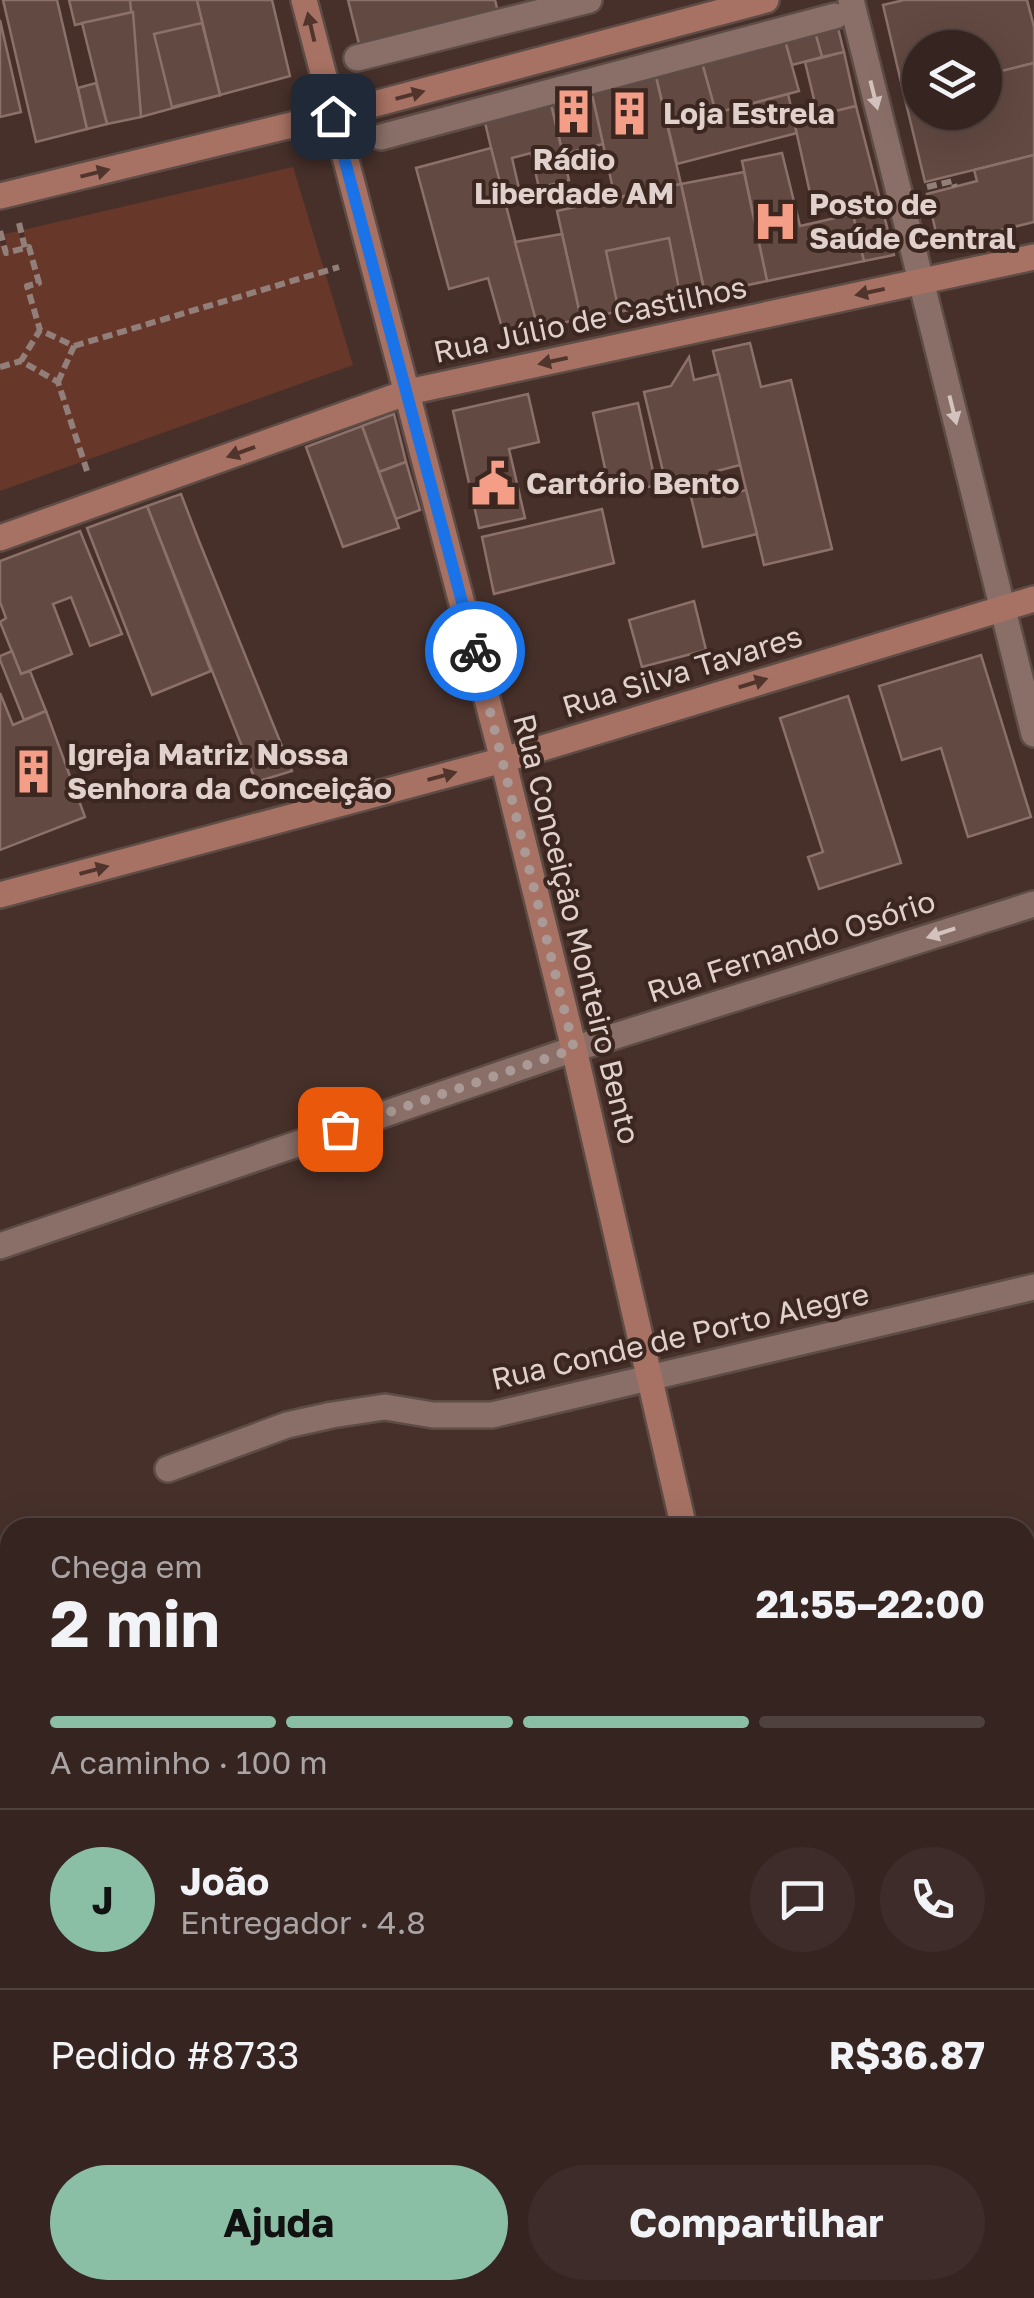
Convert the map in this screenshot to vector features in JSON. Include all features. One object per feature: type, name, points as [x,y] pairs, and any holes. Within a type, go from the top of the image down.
[{"type":"street","name":"Rua Conceição Monteiro Bento","points":[[304,0],[503,760],[682,1518]]},
{"type":"street","points":[[358,58],[589,0]]},
{"type":"street","points":[[0,196],[333,116],[766,0]]},
{"type":"street","points":[[381,137],[843,8],[920,281],[1034,734]]},
{"type":"street","name":"Rua Júlio de Castilhos","points":[[0,538],[408,392],[1034,257]]},
{"type":"street","name":"Rua Silva Tavares","points":[[0,895],[503,760],[1034,599]]},
{"type":"street","name":"Rua Fernando Osório","points":[[0,1246],[574,1049],[1034,904]]},
{"type":"street","name":"Rua Conde de Porto Alegre","points":[[168,1470],[287,1426],[332,1414],[385,1407],[432,1415],[492,1415],[1034,1287]]},
{"type":"path","points":[[926,187],[953,181],[955,187]]},
{"type":"path","points":[[19,222],[25,248]]},
{"type":"path","points":[[0,231],[6,254],[30,247],[39,283],[27,286],[40,330],[21,361]]},
{"type":"path","points":[[40,330],[74,346],[339,268]]},
{"type":"path","points":[[74,346],[58,382],[87,471]]},
{"type":"path","points":[[0,366],[21,361],[58,382]]},
{"type":"shaded area","points":[[293,167],[353,365],[0,491],[0,242],[3,252],[8,251],[4,234],[18,231],[23,247],[27,246],[23,230]]},
{"type":"building","points":[[3,0],[57,0],[87,129],[36,142]]},
{"type":"building","points":[[69,0],[130,0],[133,12],[75,25]]},
{"type":"building","points":[[130,0],[197,0],[220,95],[141,117]]},
{"type":"building","points":[[197,0],[272,0],[290,76],[220,95]]},
{"type":"building","points":[[348,0],[495,0],[499,16],[360,48]]},
{"type":"building","points":[[904,0],[1027,0],[1034,27],[1034,63],[1002,71],[1002,30],[902,30],[902,86],[883,5]]},
{"type":"building","points":[[133,12],[141,117],[107,124],[82,23]]},
{"type":"building","points":[[835,16],[844,52],[822,57],[812,21]]},
{"type":"building","points":[[0,20],[21,112],[0,117]]},
{"type":"building","points":[[812,21],[822,57],[792,65],[782,30]]},
{"type":"building","points":[[202,23],[220,95],[172,107],[154,34]]},
{"type":"building","points":[[782,30],[799,91],[716,113],[699,52]]},
{"type":"building","points":[[699,52],[716,113],[788,94],[797,133],[677,164],[653,64]]},
{"type":"building","points":[[844,52],[856,106],[818,116],[805,62]]},
{"type":"building","points":[[1034,63],[1034,155],[925,182],[912,130],[1002,130],[1002,71]]},
{"type":"building","name":"Loja Estrela","points":[[653,64],[681,184],[615,198],[589,81]]},
{"type":"building","name":"Rádio Liberdade AM","points":[[589,81],[603,144],[563,154],[548,92]]},
{"type":"building","points":[[96,83],[107,124],[87,129],[78,88]]},
{"type":"building","points":[[548,92],[569,180],[539,188],[531,153],[512,158],[520,193],[503,198],[482,110]]},
{"type":"building","points":[[856,106],[882,207],[842,217],[837,196],[812,202],[794,121]]},
{"type":"building","points":[[491,148],[538,328],[504,335],[488,278],[449,289],[416,168]]},
{"type":"building","name":"Posto de Saúde Central","points":[[782,153],[800,226],[853,214],[864,261],[767,281],[742,161]]},
{"type":"building","points":[[1034,155],[1034,222],[939,245],[927,194],[977,181],[974,170]]},
{"type":"building","points":[[744,172],[767,281],[705,294],[681,184]]},
{"type":"building","points":[[681,184],[705,294],[581,319],[557,211]]},
{"type":"building","points":[[882,207],[894,255],[864,261],[853,214]]},
{"type":"building","points":[[562,234],[581,319],[538,328],[515,242]]},
{"type":"building","points":[[669,238],[681,299],[619,312],[606,251]]},
{"type":"building","points":[[750,343],[761,387],[791,380],[832,549],[764,565],[713,351]]},
{"type":"building","points":[[689,357],[694,380],[719,374],[740,465],[717,471],[723,496],[746,490],[757,534],[703,547],[687,480],[666,484],[644,392],[671,386]]},
{"type":"building","name":"Cartório Bento","points":[[528,394],[539,442],[509,449],[525,518],[479,528],[453,411]]},
{"type":"building","points":[[638,403],[656,485],[611,496],[593,413]]},
{"type":"building","points":[[394,414],[406,462],[379,472],[362,426]]},
{"type":"building","points":[[362,426],[399,528],[343,547],[306,447]]},
{"type":"building","points":[[406,462],[420,510],[396,519],[379,472]]},
{"type":"building","points":[[181,494],[292,771],[256,782],[147,506]]},
{"type":"building","points":[[147,506],[211,671],[152,695],[87,528]]},
{"type":"building","points":[[602,509],[614,563],[494,594],[482,537]]},
{"type":"building","points":[[80,531],[122,634],[90,646],[71,597],[53,604],[72,654],[21,674],[0,622],[6,618],[0,602],[0,561]]},
{"type":"building","points":[[694,601],[706,650],[642,667],[629,620]]},
{"type":"building","points":[[12,651],[21,674],[30,671],[46,711],[24,720],[0,660],[0,656]]},
{"type":"building","points":[[981,655],[1031,817],[968,837],[941,748],[902,760],[879,686]]},
{"type":"building","name":"Igreja Matriz Nossa Senhora da Conceição","points":[[0,693],[13,725],[46,711],[85,817],[0,850]]},
{"type":"building","points":[[848,696],[901,863],[819,889],[808,857],[823,852],[780,718]]},
{"type":"way so far","points":[[340,1129],[574,1049],[475,651]]},
{"type":"place","name":"Rádio Liberdade AM","points":[[574,112]]},
{"type":"place","name":"Loja Estrela","points":[[630,113]]},
{"type":"place","name":"Posto de Saúde Central","points":[[776,221]]},
{"type":"place","name":"Cartório Bento","points":[[493,483]]},
{"type":"place","name":"Igreja Matriz Nossa Senhora da Conceição","points":[[34,771]]},
{"type":"route","points":[[333,116],[475,651]]}]
